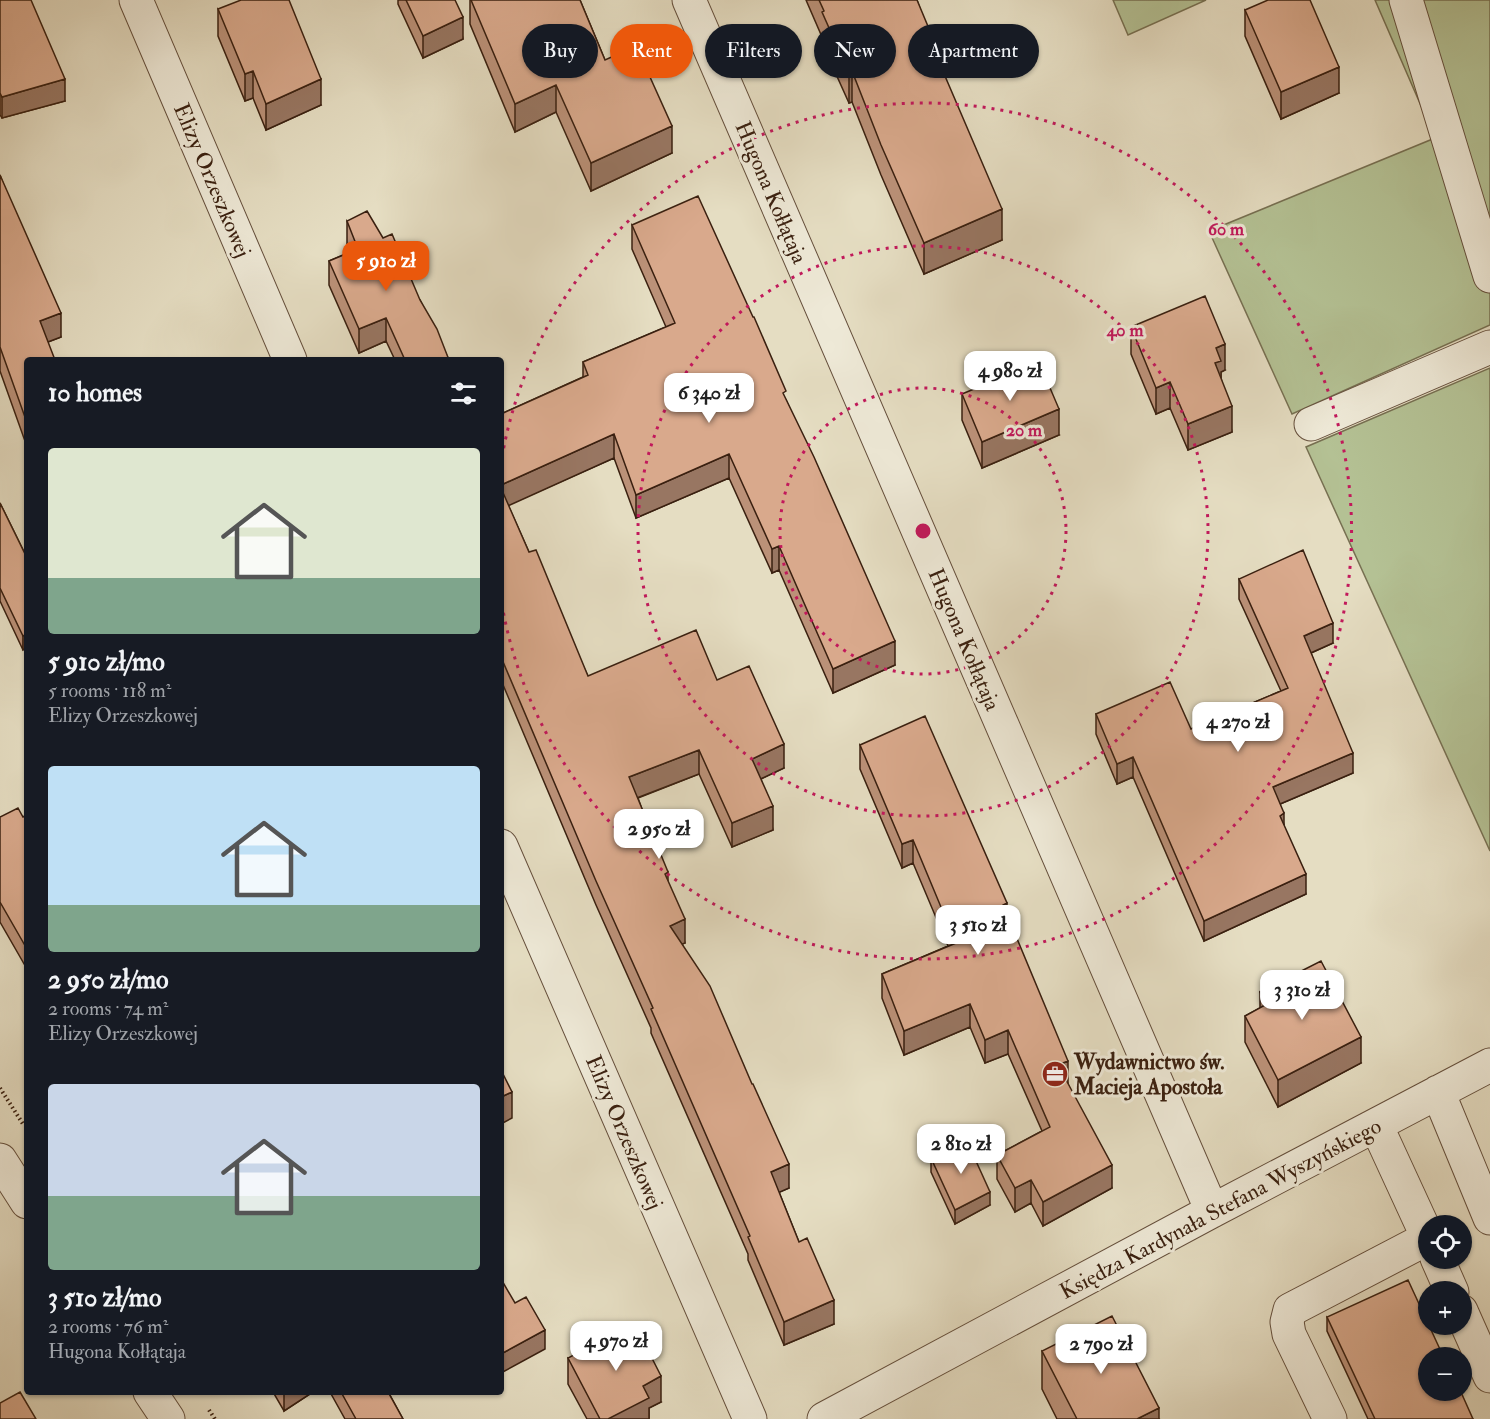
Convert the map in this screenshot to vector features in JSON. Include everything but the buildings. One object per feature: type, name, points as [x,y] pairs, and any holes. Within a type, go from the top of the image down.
[{"type":"street","name":"Elizy Orzeszkowej","points":[[136,0],[289,357]]},
{"type":"street","name":"Hugona Kołłątaja","points":[[689,0],[1212,1211]]},
{"type":"street","points":[[1406,0],[1490,276]]},
{"type":"street","points":[[1311,424],[1490,347]]},
{"type":"street","name":"Elizy Orzeszkowej","points":[[504,853],[750,1419]]},
{"type":"street","name":"Księdza Kardynała Stefana Wyszyńskiego","points":[[824,1419],[1490,1065]]},
{"type":"street","points":[[1438,1092],[1490,1218]]},
{"type":"street","points":[[1376,1125],[1418,1216]]},
{"type":"street","points":[[0,1160],[24,1197]]},
{"type":"street","points":[[1330,1419],[1289,1334],[1287,1322],[1290,1310],[1418,1243]]},
{"type":"street","points":[[1472,1335],[1490,1376]]},
{"type":"street","points":[[152,1395],[168,1419]]},
{"type":"path","points":[[0,1088],[24,1125]]},
{"type":"green space","points":[[1113,0],[1206,0],[1128,35]]},
{"type":"green space","points":[[1375,0],[1490,0],[1490,325],[1292,414],[1209,231],[1435,138]]},
{"type":"green space","points":[[1490,368],[1490,851],[1306,447]]},
{"type":"place","name":"Wydawnictwo św. Macieja Apostoła","points":[[1055,1074]]}]
